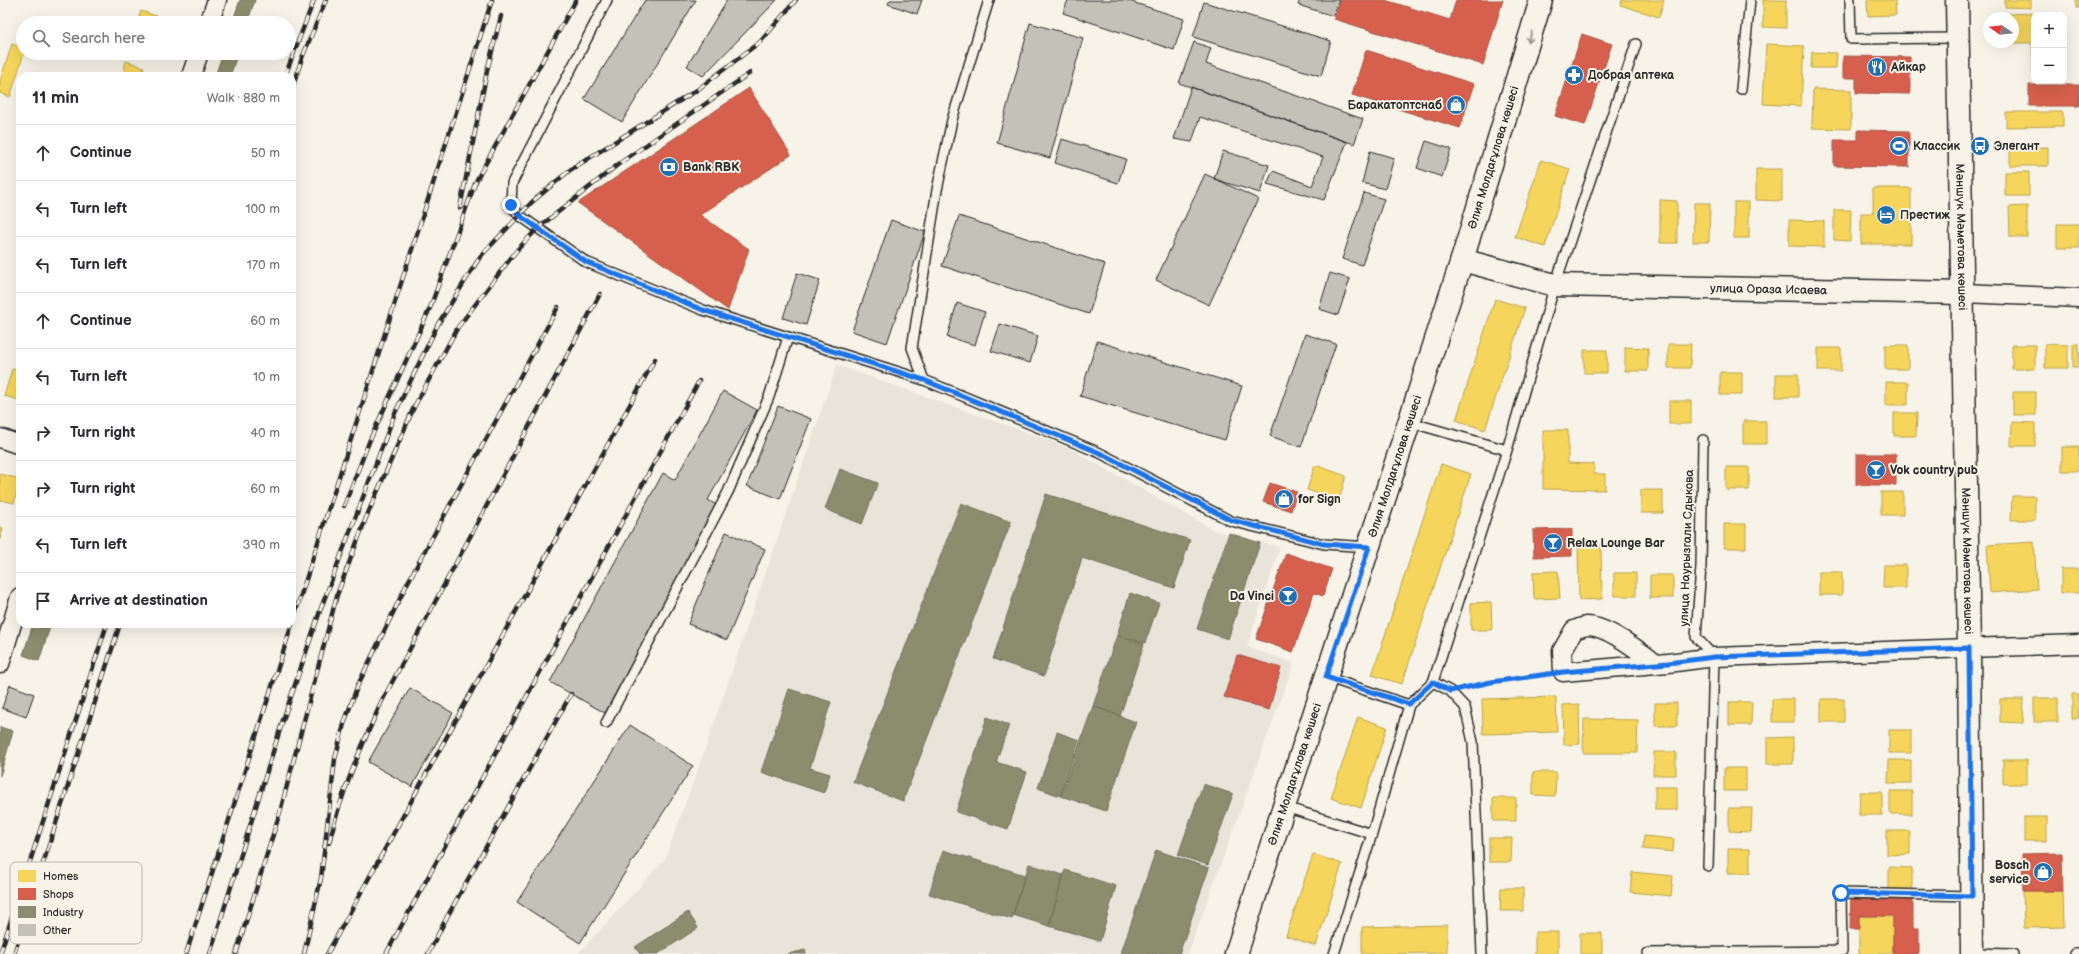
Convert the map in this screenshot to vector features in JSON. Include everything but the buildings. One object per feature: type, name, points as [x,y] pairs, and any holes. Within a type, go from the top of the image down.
[{"type":"main road","name":"Әлия Молдағұлова көшесі","points":[[1236,954],[1462,260],[1541,0]]},
{"type":"main road","name":"Мәншүк Мәметова көшесі","points":[[1958,0],[1969,648],[1972,954]]},
{"type":"main road","name":"улица Ораза Исаева","points":[[1462,260],[1555,285],[1963,293]]},
{"type":"street","points":[[211,16],[217,0]]},
{"type":"street","points":[[192,72],[197,60]]},
{"type":"street","name":"улица Ораза Исаева","points":[[1963,293],[2079,298]]},
{"type":"street","points":[[0,438],[16,444]]},
{"type":"street","points":[[0,664],[16,610]]},
{"type":"street","points":[[1656,664],[1618,638],[1600,629],[1586,626],[1574,630],[1562,651],[1563,672],[1656,664],[1714,657],[2079,644]]},
{"type":"lane","points":[[608,0],[512,183],[511,205],[519,215],[586,262],[682,302],[924,380],[1100,453],[1231,520],[1324,544],[1369,547]]},
{"type":"lane","points":[[924,380],[912,348],[937,190],[952,120],[989,0]]},
{"type":"lane","points":[[1741,89],[1750,0]]},
{"type":"lane","points":[[1850,0],[1851,39],[1958,38]]},
{"type":"lane","points":[[1334,954],[1372,834],[1409,704],[1433,682],[1507,450],[1555,285],[1636,44]]},
{"type":"lane","points":[[606,723],[728,492],[769,397],[788,337]]},
{"type":"lane","points":[[1409,422],[1507,450]]},
{"type":"lane","name":"улица Наурызгали Сдыкова","points":[[1703,440],[1701,566],[1696,637],[1714,657]]},
{"type":"lane","points":[[1708,866],[1714,657]]},
{"type":"lane","points":[[1326,677],[1409,704]]},
{"type":"lane","points":[[1433,682],[1450,691],[1465,707],[1473,742],[1482,954]]},
{"type":"lane","points":[[1285,806],[1372,834]]},
{"type":"lane","points":[[1648,953],[1842,951],[1841,893],[1972,896]]},
{"type":"lane","points":[[1972,954],[2013,954]]},
{"type":"path","points":[[1450,691],[1491,682],[1563,672]]},
{"type":"shaded area","points":[[837,365],[1067,447],[1216,531],[1280,547],[1247,647],[1294,663],[1188,954],[579,953],[665,859],[702,758]]},
{"type":"railway","points":[[296,47],[314,0]]},
{"type":"railway","points":[[296,77],[326,0]]},
{"type":"railway","points":[[296,611],[492,0]]},
{"type":"railway","points":[[344,506],[369,442],[430,308],[476,181],[576,0]]},
{"type":"railway","points":[[210,954],[282,723],[321,608],[395,413],[438,324],[480,257],[532,202],[570,170],[697,90],[761,41],[796,0]]},
{"type":"railway","points":[[460,208],[487,71],[501,16]]},
{"type":"railway","points":[[287,72],[291,60]]},
{"type":"railway","points":[[236,954],[280,812],[337,595],[366,518],[414,407],[458,327],[517,250],[538,228],[620,163],[750,73]]},
{"type":"railway","points":[[329,843],[339,806],[359,753],[382,701],[600,294]]},
{"type":"railway","points":[[304,954],[321,878],[335,759],[344,724],[357,687],[408,582],[558,307]]},
{"type":"railway","points":[[327,954],[655,359]]},
{"type":"railway","points":[[386,954],[699,381]]},
{"type":"railway","points":[[30,862],[106,628]]},
{"type":"railway","points":[[44,862],[119,628]]},
{"type":"railway","points":[[186,954],[291,628]]},
{"type":"railway","points":[[428,954],[571,694]]},
{"type":"railway","points":[[0,954],[10,923]]},
{"type":"railway","points":[[14,954],[17,944]]},
{"type":"place","name":"Айкар","points":[[1877,67]]},
{"type":"place","name":"Добрая аптека","points":[[1574,75]]},
{"type":"place","name":"Баракатоптснаб","points":[[1456,105]]},
{"type":"place","name":"Классик","points":[[1899,146]]},
{"type":"place","name":"Элегант","points":[[1980,146]]},
{"type":"place","name":"Bank RBK","points":[[669,167]]},
{"type":"place","name":"Престиж","points":[[1886,215]]},
{"type":"place","name":"Vok country pub","points":[[1876,470]]},
{"type":"place","name":"for Sign","points":[[1284,499]]},
{"type":"place","name":"Relax Lounge Bar","points":[[1553,543]]},
{"type":"place","name":"Da Vinci","points":[[1288,596]]},
{"type":"place","name":"Bosch service","points":[[2043,872]]},
{"type":"route","points":[[511,205],[519,215],[586,262],[682,302],[924,380],[1100,453],[1231,520],[1324,544],[1369,547],[1326,677],[1409,704],[1433,682],[1450,691],[1491,682],[1563,672],[1668,663],[1714,657],[1969,648],[1972,896],[1841,893]]}]
